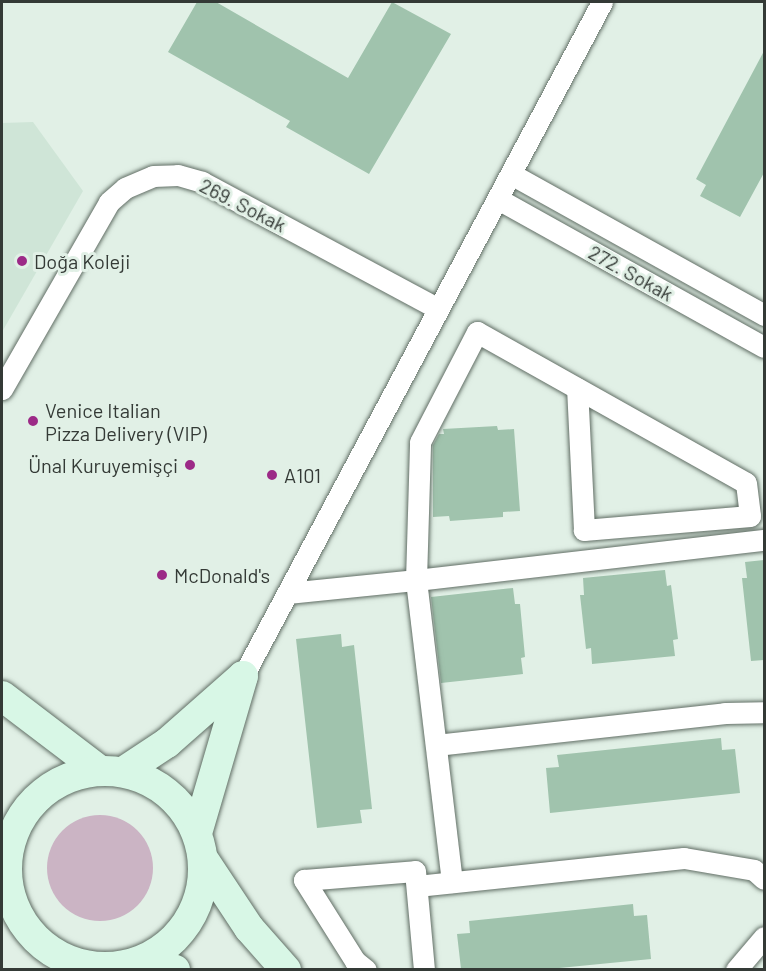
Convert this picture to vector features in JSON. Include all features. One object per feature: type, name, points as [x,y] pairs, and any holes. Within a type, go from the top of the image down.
[{"type":"main road","points":[[243,676],[200,846],[201,891],[190,919],[171,943],[145,959],[109,968],[82,965],[56,954],[33,937],[4,896],[5,834],[39,794],[62,779],[111,771],[167,743],[243,676]]},
{"type":"main road","points":[[2,696],[111,771],[143,777],[165,791],[184,809],[200,846],[249,928],[286,969]]},
{"type":"main road","points":[[145,959],[175,969]]},
{"type":"street","points":[[243,676],[602,2]]},
{"type":"street","name":"272. Sokak","points":[[511,174],[765,315]]},
{"type":"street","name":"269. Sokak","points":[[2,389],[109,202],[124,188],[153,176],[178,175],[202,182],[437,308]]},
{"type":"street","name":"272. Sokak","points":[[498,199],[765,347]]},
{"type":"street","points":[[452,882],[416,580],[420,442],[477,332],[577,388],[746,483],[750,516],[584,530],[577,388]]},
{"type":"street","points":[[288,593],[765,540]]},
{"type":"street","points":[[436,745],[725,713],[765,712]]},
{"type":"street","points":[[417,886],[684,858],[754,870],[765,879]]},
{"type":"street","points":[[366,969],[356,961],[304,880],[415,871],[424,969]]},
{"type":"street","points":[[736,969],[765,937]]},
{"type":"shaded area","name":"Doğa Koleji","points":[[33,122],[83,191],[2,332],[2,123]]},
{"type":"shaded area","points":[[100,815],[120,819],[137,831],[149,848],[153,868],[149,888],[137,905],[120,917],[100,921],[80,917],[63,905],[51,888],[47,868],[51,848],[63,831],[80,819]]},
{"type":"building","points":[[197,2],[216,2],[348,78],[392,2],[451,34],[369,174],[286,127],[290,121],[168,52]]},
{"type":"building","points":[[765,49],[765,171],[740,217],[700,196],[706,185],[696,179]]},
{"type":"building","points":[[497,426],[498,430],[514,429],[520,511],[503,512],[503,517],[450,521],[449,516],[433,517],[433,445],[439,434],[444,434],[443,429]]},
{"type":"building","points":[[765,560],[765,660],[751,661],[742,578],[747,578],[745,562]]},
{"type":"building","points":[[665,570],[667,586],[671,585],[678,639],[673,640],[675,656],[592,664],[591,648],[586,649],[580,595],[584,595],[583,578]]},
{"type":"building","points":[[513,588],[515,604],[520,604],[525,657],[521,658],[523,674],[441,683],[431,597]]},
{"type":"building","points":[[341,634],[342,647],[354,645],[372,809],[360,810],[362,823],[317,828],[296,639]]},
{"type":"building","points":[[721,738],[722,750],[735,749],[740,793],[550,813],[546,768],[559,767],[557,755]]},
{"type":"building","points":[[633,904],[634,916],[647,915],[651,959],[549,969],[461,969],[457,934],[470,933],[469,921]]},
{"type":"place","name":"Doğa Koleji","points":[[22,261]]},
{"type":"place","name":"Venice Italian Pizza Delivery (VIP)","points":[[33,421]]},
{"type":"place","name":"Ünal Kuruyemişçi","points":[[190,465]]},
{"type":"place","name":"A101","points":[[272,475]]},
{"type":"place","name":"McDonald's","points":[[162,575]]}]
